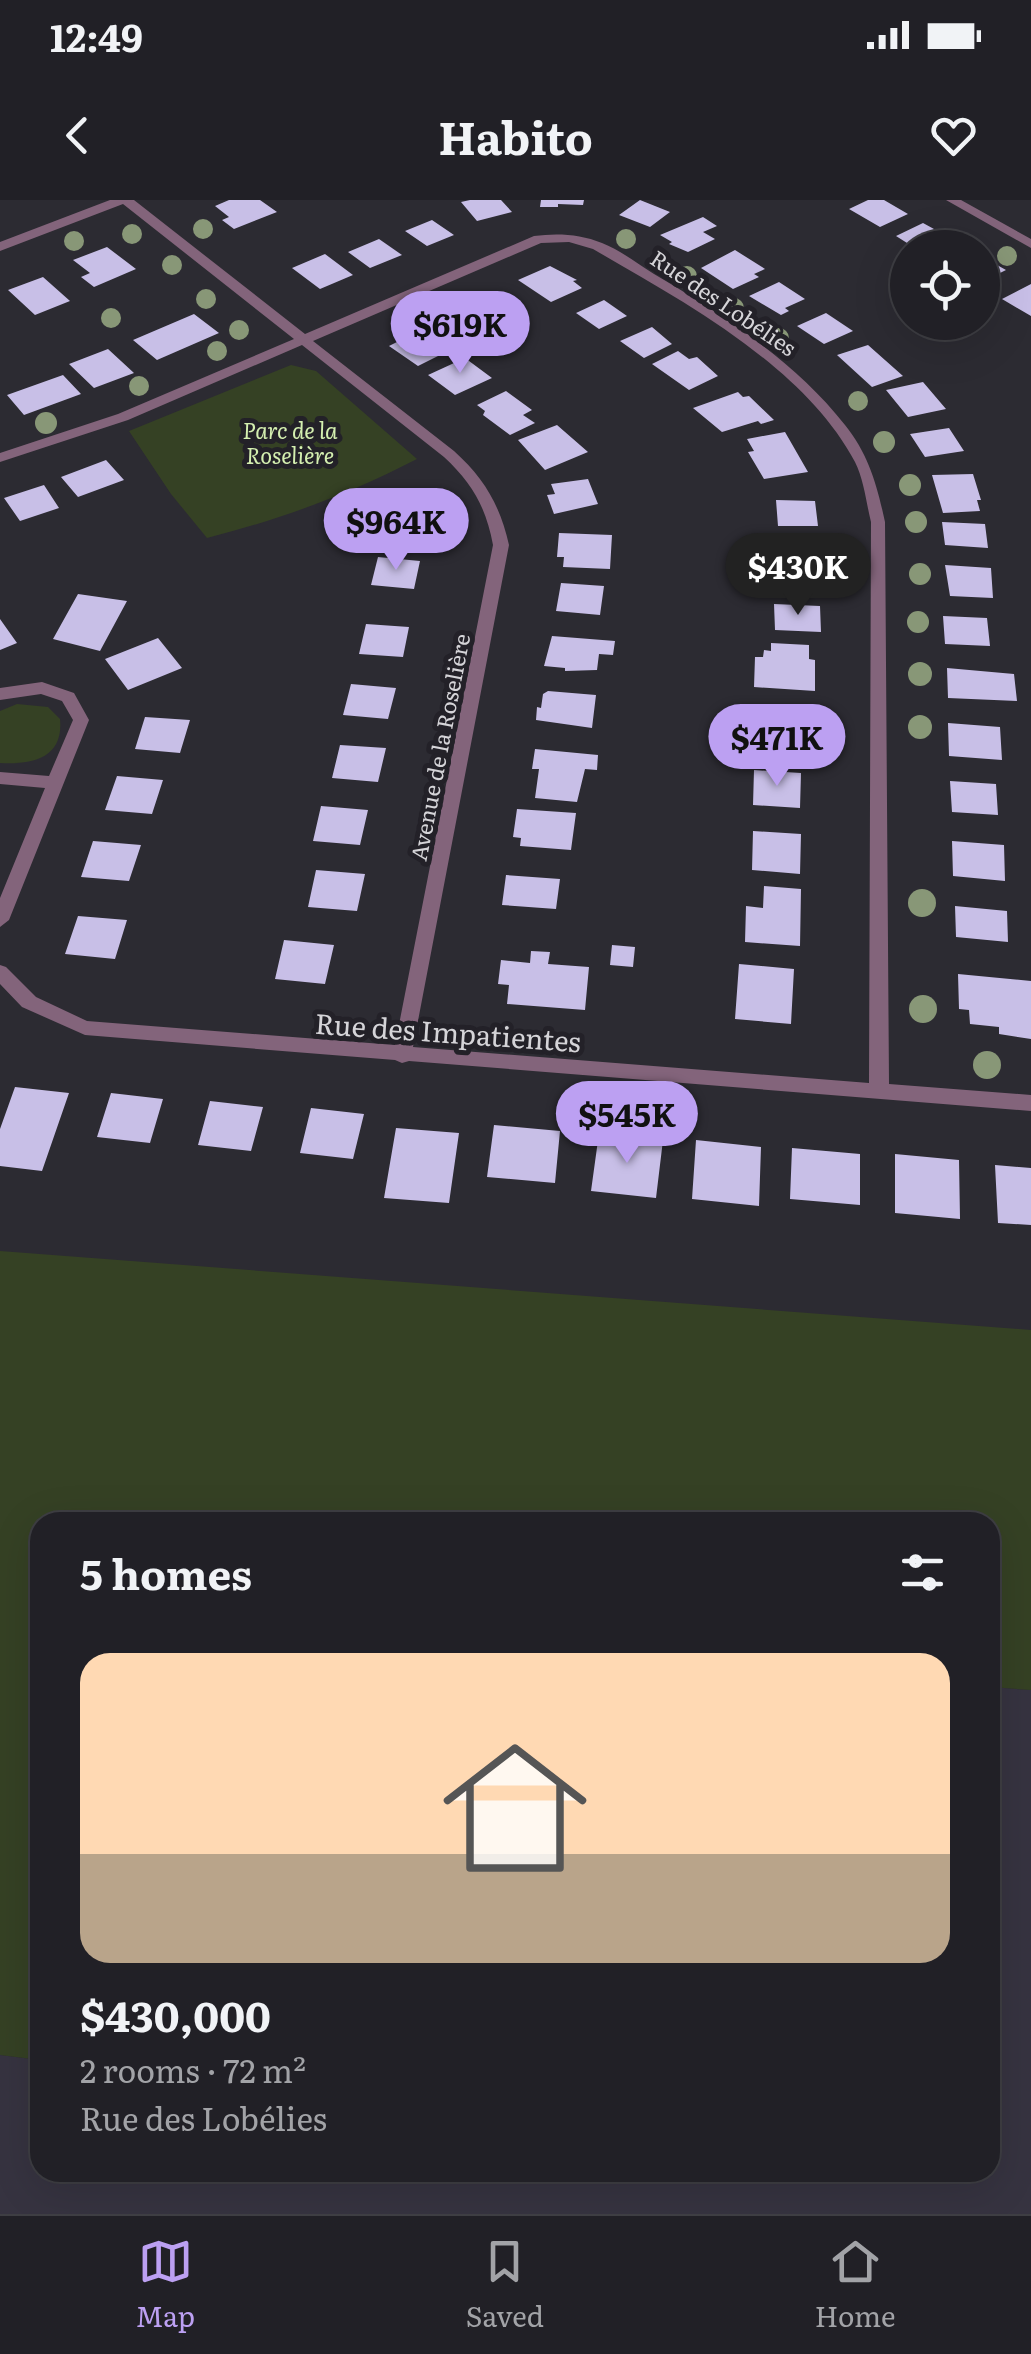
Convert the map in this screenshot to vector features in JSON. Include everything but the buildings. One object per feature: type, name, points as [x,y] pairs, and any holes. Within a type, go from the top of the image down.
[{"type":"street","points":[[0,247],[123,200]]},
{"type":"street","name":"Avenue de la Roselière","points":[[123,200],[472,475],[494,506],[501,545],[402,1056]]},
{"type":"street","points":[[952,200],[1031,244]]},
{"type":"street","name":"Rue des Lobélies","points":[[0,458],[123,417],[539,239],[570,238],[598,246],[776,360],[825,406],[864,465],[878,522],[880,1089]]},
{"type":"street","points":[[0,694],[42,688],[68,698],[81,720],[0,920]]},
{"type":"street","points":[[0,778],[55,782]]},
{"type":"street","name":"Rue des Impatientes","points":[[0,972],[29,1002],[85,1028],[1031,1103]]},
{"type":"shaded area","points":[[1000,1688],[1031,1690],[1031,2214],[0,2214],[0,2055],[30,2059],[30,2182],[1000,2182]]},
{"type":"green space","name":"Parc de la Roselière","points":[[291,365],[316,371],[417,459],[315,504],[207,538],[171,494],[129,431]]},
{"type":"green space","points":[[17,704],[48,707],[60,719],[57,743],[34,761],[0,763],[0,711]]},
{"type":"green space","points":[[0,1251],[1031,1330],[1031,1690],[1000,1688],[1000,1512],[30,1512],[30,2059],[0,2055]]}]
